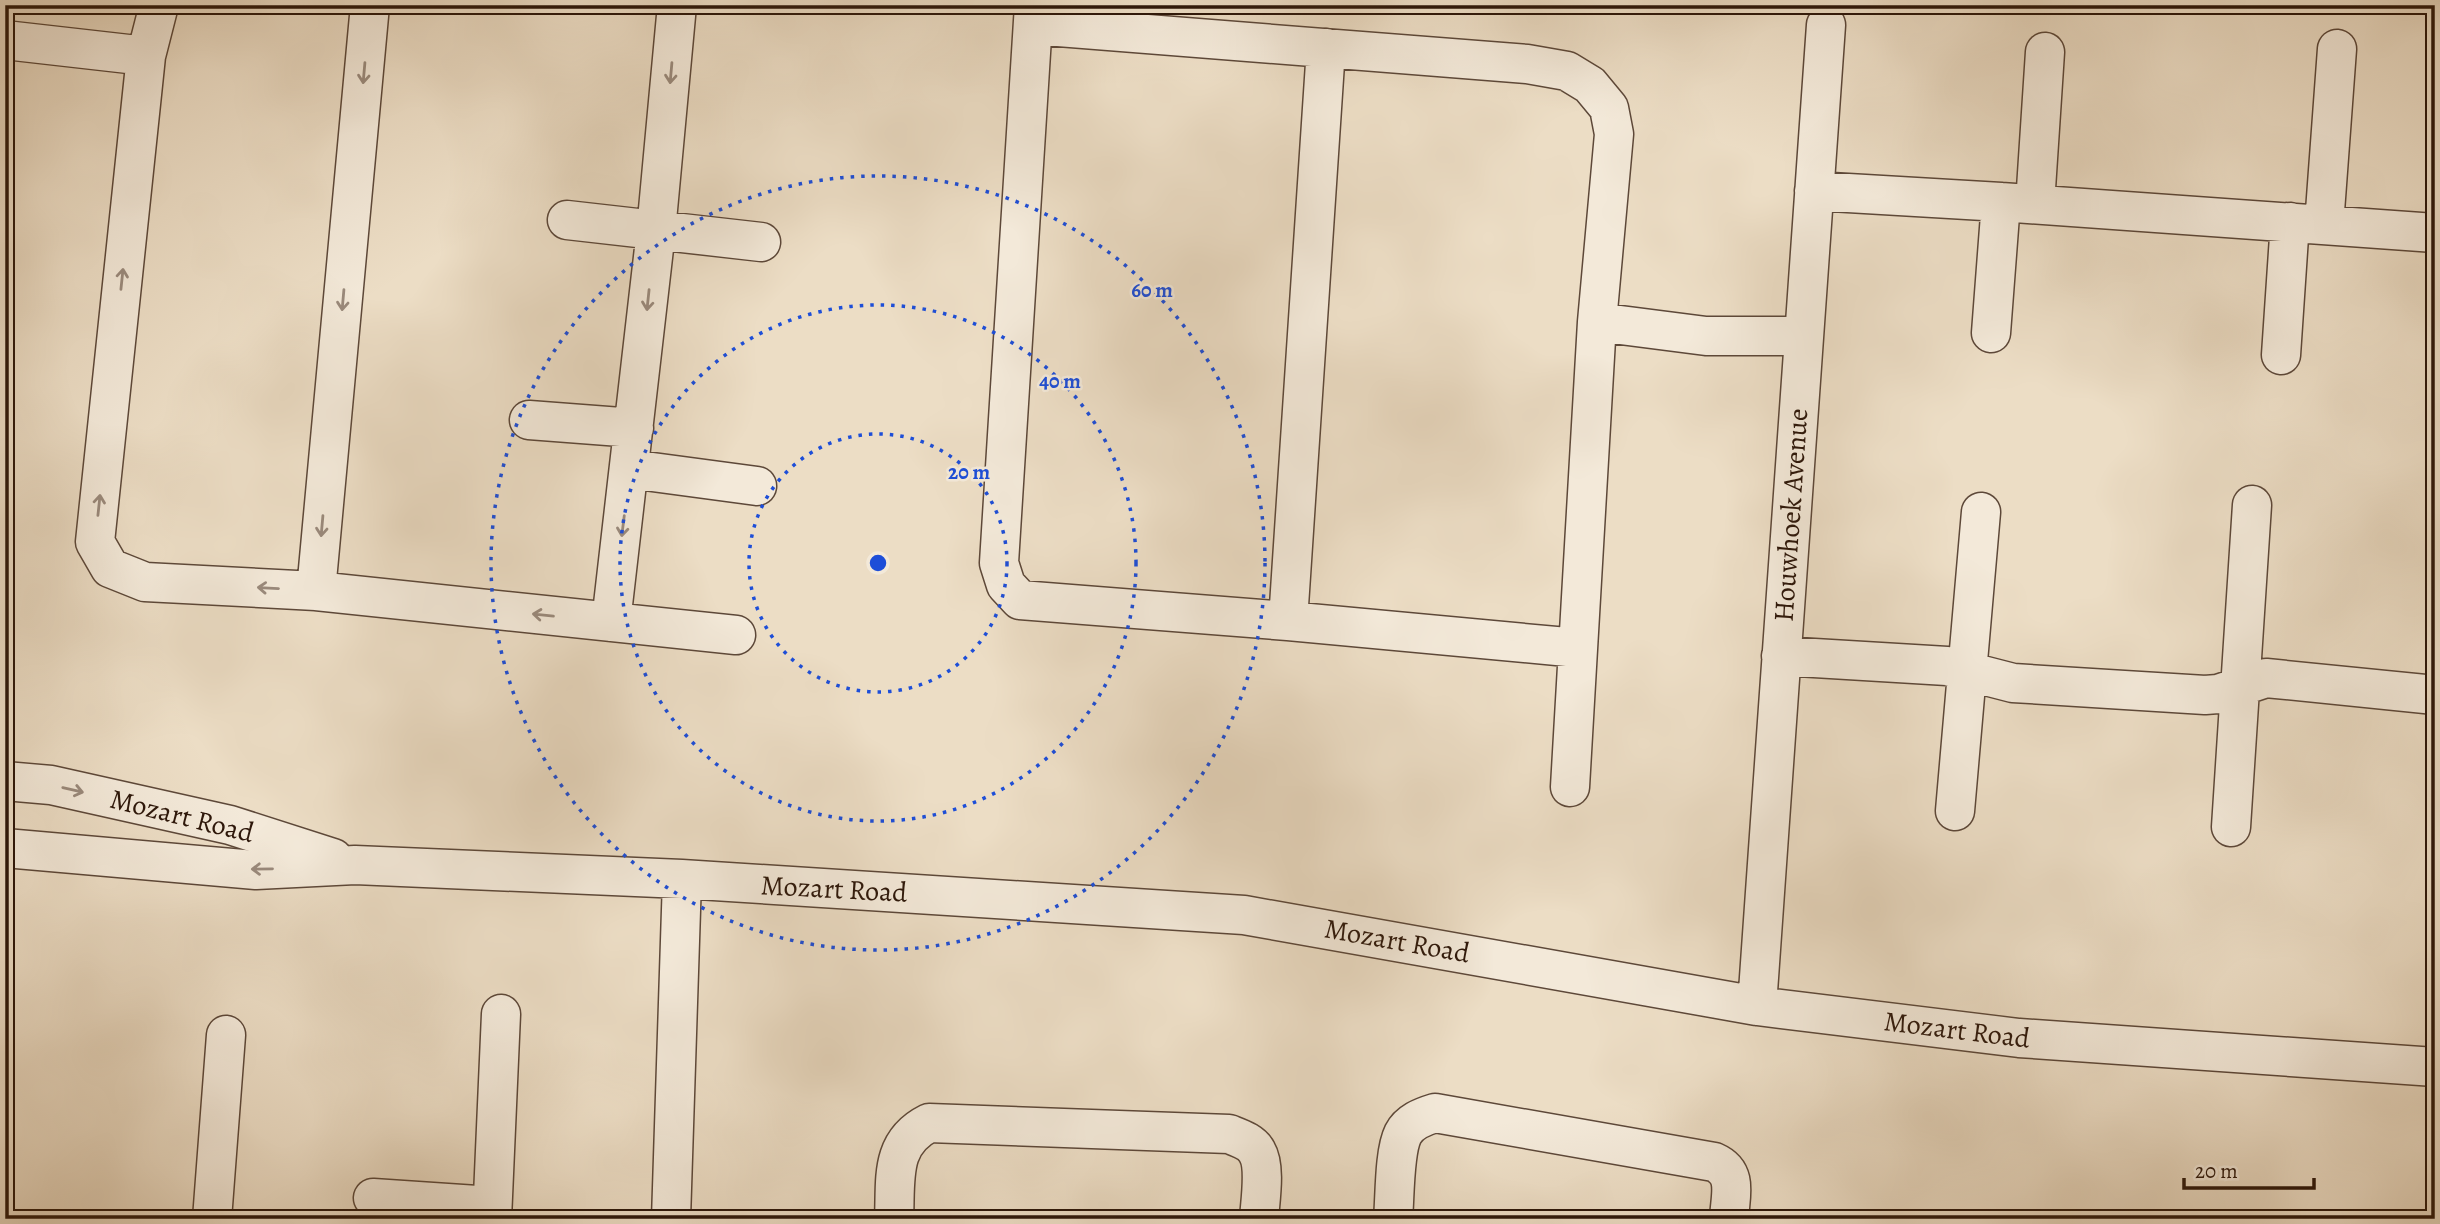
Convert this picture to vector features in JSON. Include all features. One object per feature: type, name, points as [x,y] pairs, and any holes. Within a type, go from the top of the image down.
[{"type":"street","points":[[159,5],[146,56],[95,542],[110,568],[145,582],[316,591],[736,635]]},
{"type":"street","points":[[316,591],[370,5]]},
{"type":"street","points":[[611,622],[656,231],[677,5]]},
{"type":"street","points":[[1570,787],[1597,322],[1614,134],[1609,108],[1590,85],[1567,71],[1527,64],[1326,48],[1034,15],[999,563],[1006,585],[1020,600],[1578,648]]},
{"type":"street","name":"Houwhoek Avenue","points":[[1757,1006],[1826,24]]},
{"type":"street","points":[[5,40],[146,56]]},
{"type":"street","points":[[1288,621],[1326,48]]},
{"type":"street","points":[[2281,355],[2337,49]]},
{"type":"street","points":[[1991,333],[2045,52]]},
{"type":"street","points":[[1814,191],[2435,233]]},
{"type":"street","points":[[567,220],[761,242]]},
{"type":"street","points":[[1597,322],[1706,336],[1804,336]]},
{"type":"street","points":[[530,420],[634,428]]},
{"type":"street","points":[[630,469],[757,486]]},
{"type":"street","points":[[2231,827],[2252,505]]},
{"type":"street","points":[[1955,811],[1981,512]]},
{"type":"street","points":[[1781,656],[1947,666],[2013,683],[2205,695],[2266,678],[2435,695]]},
{"type":"street","name":"Mozart Road","points":[[5,781],[51,785],[230,825],[355,865]]},
{"type":"street","name":"Mozart Road","points":[[5,848],[256,870],[355,865],[682,879],[1244,915],[1757,1006],[2019,1038],[2435,1066]]},
{"type":"street","points":[[671,1219],[682,879]]},
{"type":"street","points":[[373,1198],[492,1212],[501,1014]]},
{"type":"street","points":[[212,1219],[226,1035]]},
{"type":"street","points":[[1393,1219],[1399,1148],[1403,1134],[1410,1124],[1422,1116],[1435,1113],[1714,1162],[1726,1168],[1731,1179],[1729,1219]]},
{"type":"street","points":[[894,1219],[898,1155],[915,1130],[929,1123],[1229,1134],[1257,1151],[1261,1167],[1259,1219]]}]
